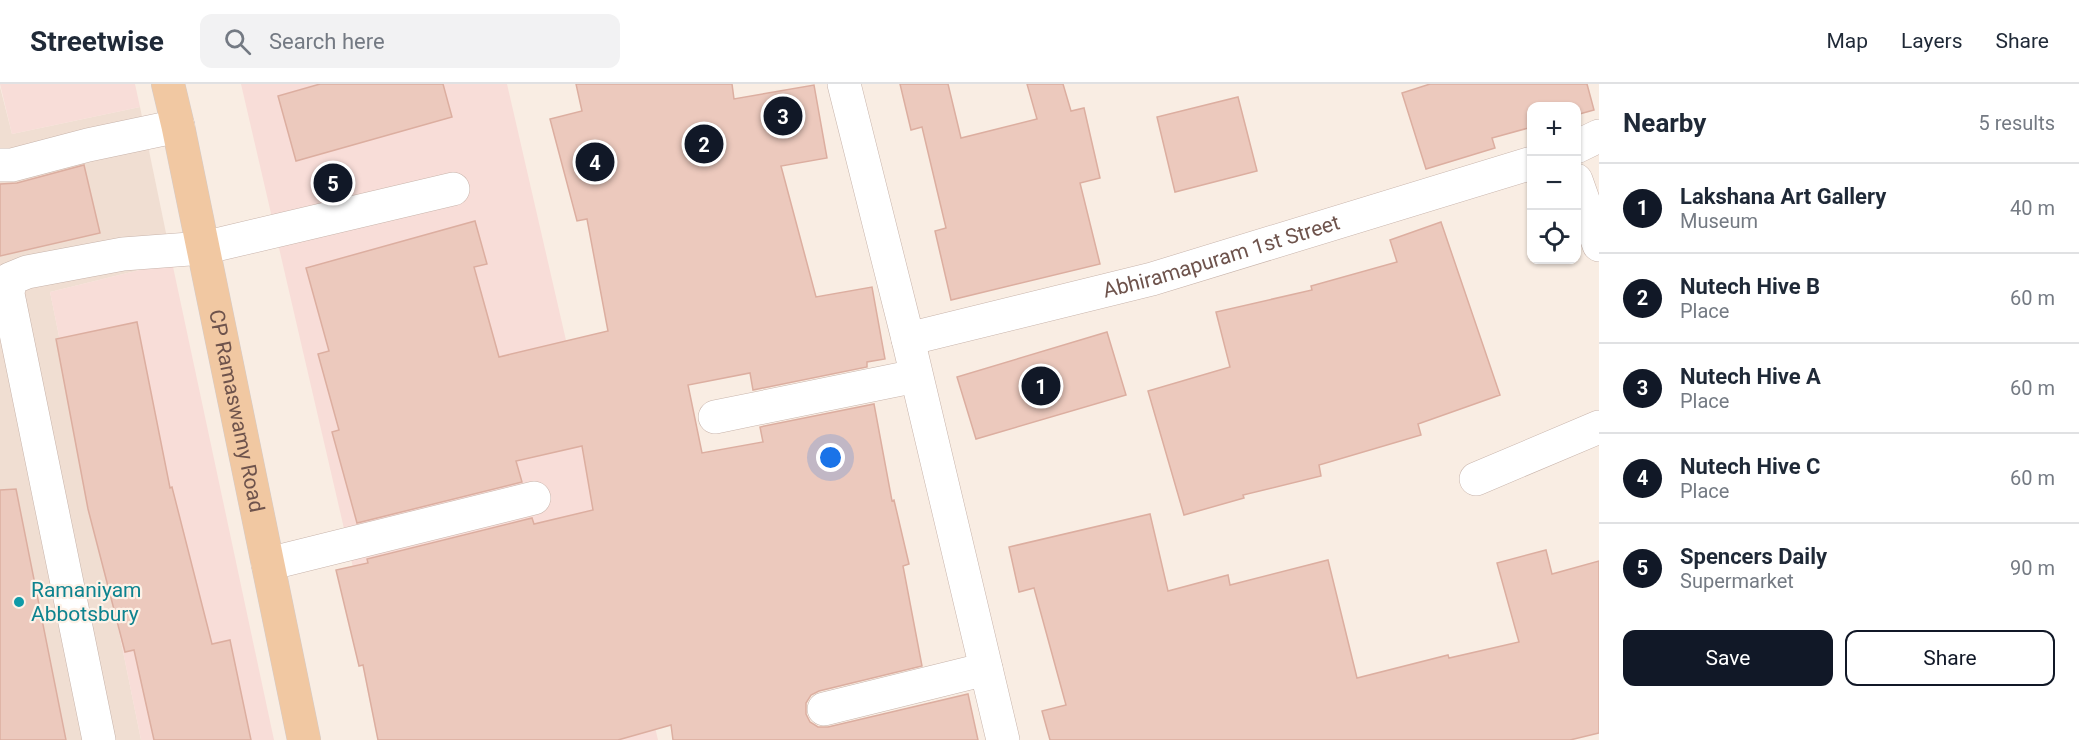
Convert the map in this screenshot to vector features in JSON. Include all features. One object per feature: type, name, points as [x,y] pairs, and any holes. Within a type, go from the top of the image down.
[{"type":"main road","name":"CP Ramaswamy Road","points":[[168,84],[304,740]]},
{"type":"street","points":[[844,84],[908,339],[1003,740]]},
{"type":"street","points":[[0,165],[12,165],[88,145],[178,126]]},
{"type":"street","points":[[1581,145],[1599,136]]},
{"type":"street","name":"Abhiramapuram 1st Street","points":[[908,339],[1152,279],[1527,165]]},
{"type":"street","points":[[99,740],[8,294],[10,279],[27,272],[123,254],[203,248],[453,189]]},
{"type":"street","points":[[1581,194],[1599,245]]},
{"type":"street","points":[[715,417],[916,376]]},
{"type":"street","points":[[1476,479],[1599,427]]},
{"type":"street","points":[[268,564],[534,498]]},
{"type":"street","points":[[824,709],[986,669]]},
{"type":"shaded area","points":[[0,84],[135,84],[140,107],[12,134]]},
{"type":"shaded area","points":[[241,84],[507,84],[658,740],[393,740]]},
{"type":"shaded area","points":[[0,87],[12,134],[140,107],[172,262],[50,292],[141,740],[0,740]]},
{"type":"shaded area","points":[[172,262],[274,740],[141,740],[50,292]]},
{"type":"building","points":[[320,84],[443,84],[452,117],[296,161],[278,96]]},
{"type":"building","points":[[576,84],[732,84],[734,99],[814,85],[827,158],[781,166],[816,297],[872,287],[885,359],[867,362],[867,367],[753,390],[750,373],[688,385],[702,453],[763,442],[760,427],[874,404],[892,501],[894,500],[909,564],[903,566],[922,666],[819,691],[811,695],[806,703],[806,714],[810,722],[818,727],[828,727],[968,694],[978,740],[673,740],[671,725],[618,740],[378,740],[363,665],[359,666],[336,570],[368,563],[367,559],[532,518],[534,524],[593,510],[582,446],[516,461],[522,482],[357,523],[332,432],[339,430],[318,354],[329,351],[306,268],[475,221],[487,264],[474,267],[499,357],[608,331],[587,219],[577,221],[550,119],[582,111]]},
{"type":"building","points":[[900,84],[948,84],[961,138],[1037,119],[1027,84],[1063,84],[1071,111],[1084,108],[1100,178],[1080,183],[1100,264],[951,300],[935,231],[946,228],[922,127],[911,130]]},
{"type":"building","points":[[1430,84],[1587,84],[1594,110],[1581,114],[1581,102],[1527,102],[1527,128],[1492,138],[1495,148],[1426,169],[1402,93]]},
{"type":"building","points":[[1238,97],[1257,171],[1175,192],[1157,117]]},
{"type":"building","points":[[84,165],[100,233],[0,256],[0,184],[17,183]]},
{"type":"building","points":[[1441,222],[1500,395],[1418,424],[1421,435],[1319,465],[1321,476],[1243,495],[1244,498],[1184,515],[1148,391],[1230,367],[1216,312],[1312,290],[1311,286],[1397,262],[1390,240]]},
{"type":"building","points":[[137,322],[170,488],[172,487],[212,644],[230,640],[251,740],[154,740],[134,650],[125,652],[88,509],[56,339]]},
{"type":"building","points":[[1107,332],[1126,395],[976,439],[957,377]]},
{"type":"building","name":"Ramaniyam Abbotsbury","points":[[16,489],[66,740],[0,740],[0,490]]},
{"type":"building","points":[[1150,514],[1168,591],[1228,575],[1230,585],[1328,560],[1357,678],[1448,655],[1449,658],[1519,642],[1497,563],[1546,550],[1552,574],[1599,561],[1599,733],[1570,740],[1050,740],[1042,711],[1066,705],[1034,588],[1019,592],[1009,547]]},
{"type":"place","name":"Nutech Hive A","points":[[783,116]]},
{"type":"place","name":"Nutech Hive B","points":[[704,144]]},
{"type":"place","name":"Nutech Hive C","points":[[595,162]]},
{"type":"place","name":"Spencers Daily","points":[[333,183]]},
{"type":"place","name":"Lakshana Art Gallery","points":[[1041,386]]},
{"type":"place","name":"Ramaniyam Abbotsbury","points":[[19,602]]}]
